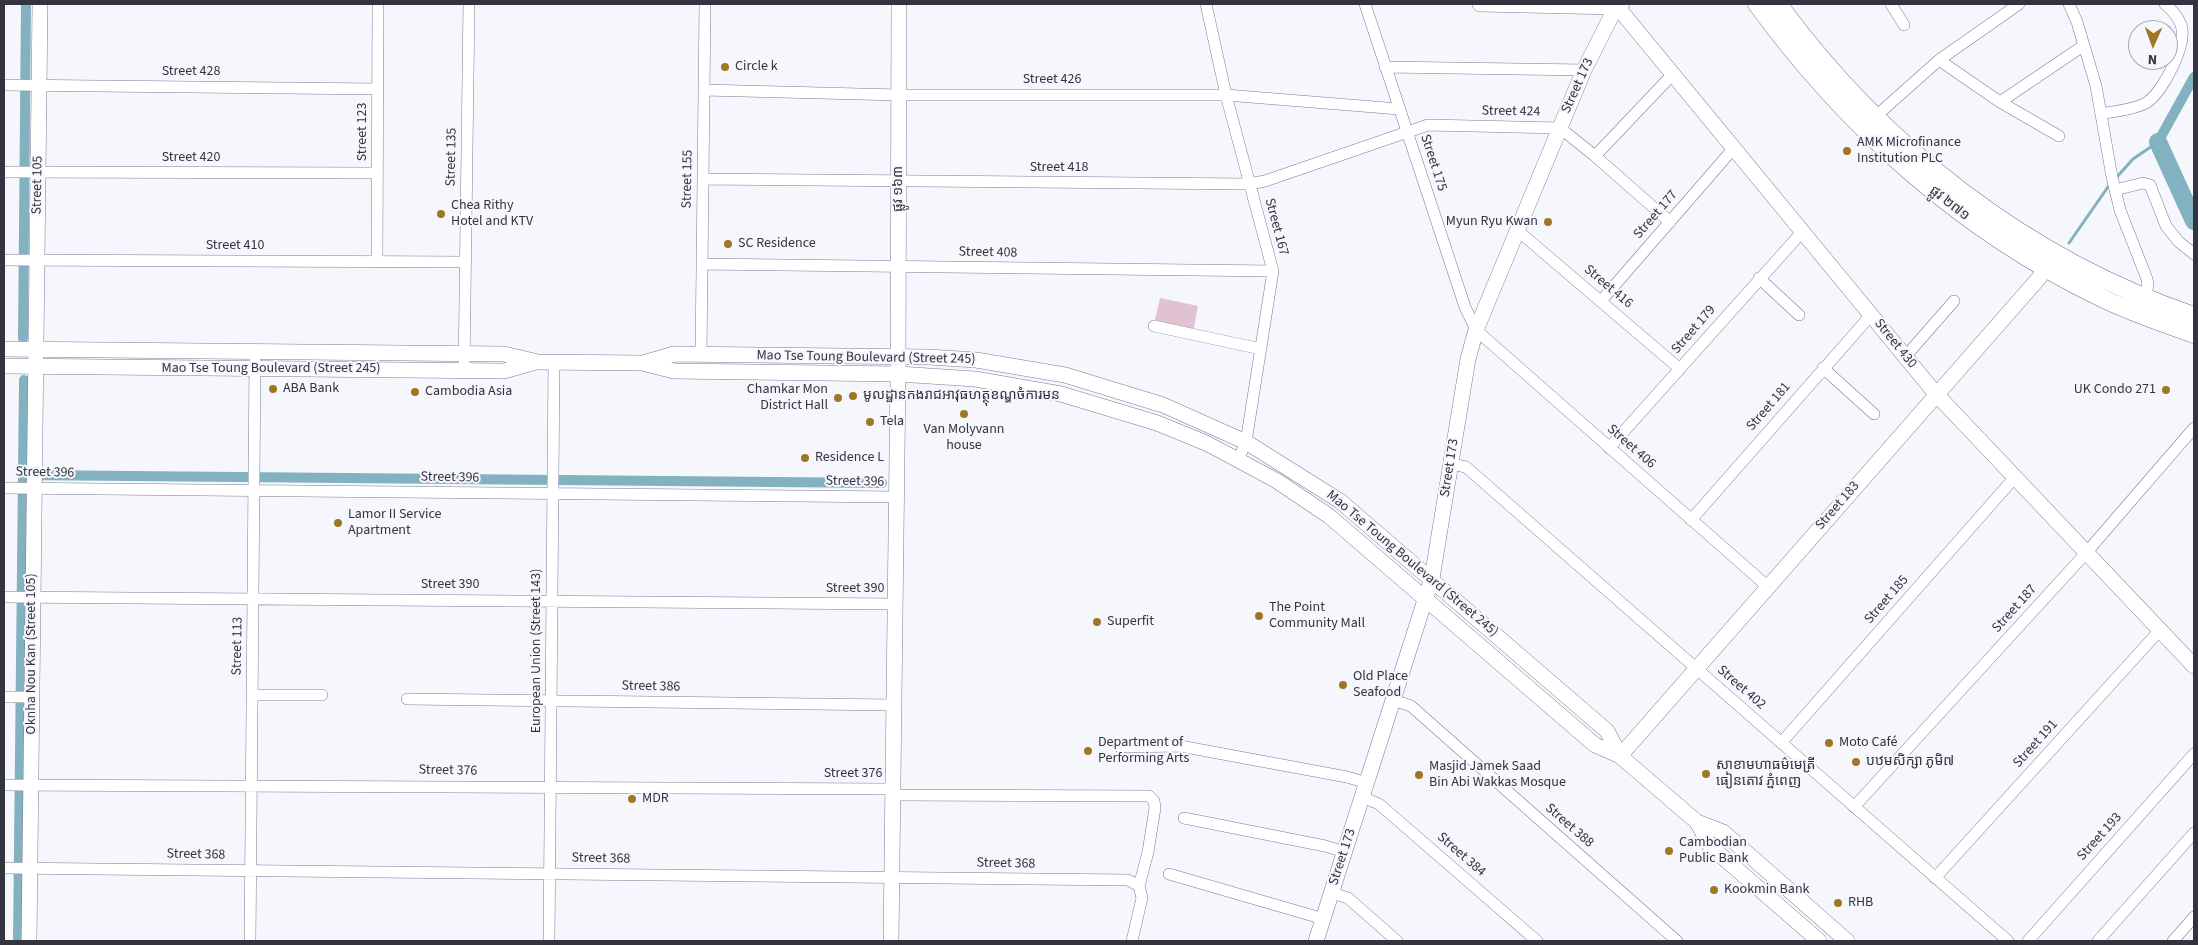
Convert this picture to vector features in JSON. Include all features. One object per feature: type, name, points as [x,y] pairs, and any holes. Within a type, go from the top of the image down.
[{"type":"main road","name":"ផ្លូវ ២៧១","points":[[1756,4],[1780,36],[1863,128],[1930,190],[1976,225],[2049,261],[2194,316]]},
{"type":"main road","name":"ផ្លូវ ២៧១","points":[[1778,4],[1834,74],[1875,117],[1941,177],[2049,261],[2104,300],[2194,334]]},
{"type":"street","name":"Street 105","points":[[35,366],[33,260],[35,86],[40,4]]},
{"type":"street","name":"Street 123","points":[[377,261],[378,4]]},
{"type":"street","name":"Street 135","points":[[464,370],[468,4]]},
{"type":"street","name":"Street 155","points":[[701,355],[705,4]]},
{"type":"street","name":"ផ្លូវ ១៦៣","points":[[891,941],[898,374],[899,4]]},
{"type":"street","name":"Street 167","points":[[1206,4],[1226,95],[1273,271],[1246,442],[1238,460]]},
{"type":"street","name":"Street 175","points":[[1365,4],[1465,307],[1476,330]]},
{"type":"street","points":[[1480,4],[1618,5]]},
{"type":"street","points":[[1891,4],[1904,25]]},
{"type":"street","points":[[1875,117],[1939,60],[2019,4]]},
{"type":"street","points":[[2069,4],[2096,86],[2120,210],[2148,278],[2148,286],[2144,297]]},
{"type":"street","points":[[2101,114],[2143,104],[2160,89],[2182,41],[2182,26],[2176,14],[2165,4]]},
{"type":"street","name":"Street 173","points":[[1316,941],[1432,578],[1468,359],[1476,330],[1584,70],[1618,5]]},
{"type":"street","name":"Street 430","points":[[1618,5],[1672,75],[1936,394],[2194,666]]},
{"type":"street","points":[[2000,102],[2083,46]]},
{"type":"street","points":[[1939,60],[2000,102],[2059,136]]},
{"type":"street","points":[[1385,67],[1584,70]]},
{"type":"street","points":[[1595,156],[1672,75]]},
{"type":"street","name":"Street 428","points":[[4,85],[378,88]]},
{"type":"street","name":"Street 426","points":[[704,90],[899,95],[1226,95],[1399,109]]},
{"type":"street","name":"Street 424","points":[[1407,131],[1428,125],[1560,128]]},
{"type":"street","points":[[1560,128],[1670,222]]},
{"type":"street","name":"Street 418","points":[[703,179],[1249,184],[1265,182],[1407,131]]},
{"type":"street","name":"Street 177","points":[[1601,301],[1734,149]]},
{"type":"street","name":"Street 420","points":[[4,172],[377,173]]},
{"type":"street","points":[[2114,185],[2143,183],[2150,185],[2166,226],[2179,242],[2194,254]]},
{"type":"street","name":"Street 416","points":[[1517,230],[1680,369]]},
{"type":"street","name":"Street 179","points":[[1609,448],[1802,232]]},
{"type":"street","name":"Street 410","points":[[9,260],[466,262]]},
{"type":"street","name":"Street 183","points":[[1620,756],[1767,586],[2039,278],[2049,261]]},
{"type":"street","name":"Street 408","points":[[702,264],[1273,271]]},
{"type":"street","points":[[1759,278],[1799,314]]},
{"type":"street","points":[[1906,357],[1954,301]]},
{"type":"street","name":"Street 181","points":[[1691,520],[1871,315]]},
{"type":"street","points":[[1154,326],[1261,349]]},
{"type":"street","name":"Street 406","points":[[1476,330],[1767,586]]},
{"type":"street","name":"Mao Tse Toung Boulevard (Street 245)","points":[[4,348],[504,354],[538,362],[642,363],[674,371],[898,374],[975,379],[1014,384],[1129,412],[1206,443],[1286,486],[1329,516],[1595,745],[1620,756],[1697,822],[1723,832],[1847,941]]},
{"type":"street","name":"Street 113","points":[[250,941],[255,351]]},
{"type":"street","name":"Mao Tse Toung Boulevard (Street 245)","points":[[642,363],[674,354],[976,360],[1065,375],[1135,395],[1212,425],[1246,442],[1340,501],[1432,578],[1607,731],[1620,756]]},
{"type":"street","name":"Mao Tse Toung Boulevard (Street 245)","points":[[4,366],[504,370],[538,362]]},
{"type":"street","name":"European Union (Street 143)","points":[[549,941],[554,362]]},
{"type":"street","name":"Oknha Nou Kan (Street 105)","points":[[29,941],[17,868],[19,697],[26,597],[35,366]]},
{"type":"street","points":[[1014,384],[1017,366]]},
{"type":"street","points":[[1823,368],[1874,414]]},
{"type":"street","name":"Street 187","points":[[1854,807],[2086,553],[2194,428]]},
{"type":"street","name":"Street 402","points":[[1451,464],[1466,467],[2008,941]]},
{"type":"street","name":"Street 185","points":[[1781,743],[2015,476]]},
{"type":"street","name":"Street 396","points":[[4,488],[29,483],[254,481],[896,497]]},
{"type":"street","name":"Street 390","points":[[4,597],[895,604]]},
{"type":"street","name":"Street 191","points":[[1935,878],[2160,630]]},
{"type":"street","points":[[1501,663],[1513,649]]},
{"type":"street","points":[[252,695],[322,695]]},
{"type":"street","name":"Street 386","points":[[407,699],[894,705]]},
{"type":"street","name":"Street 388","points":[[1393,700],[1411,706],[1677,941]]},
{"type":"street","name":"Street 384","points":[[1120,747],[1180,746],[1347,777],[1537,941]]},
{"type":"street","name":"Street 193","points":[[2028,941],[2194,754]]},
{"type":"street","name":"Street 376","points":[[18,785],[251,784],[1149,796],[1154,801],[1154,808],[1148,852],[1139,886]]},
{"type":"street","points":[[1184,818],[1326,846],[1345,852]]},
{"type":"street","name":"Mao Tse Toung Boulevard (Street 245)","points":[[1697,822],[1710,846],[1819,941]]},
{"type":"street","points":[[2098,941],[2194,833]]},
{"type":"street","name":"Street 368","points":[[17,868],[1128,880],[1139,886]]},
{"type":"street","points":[[1169,874],[1324,919]]},
{"type":"street","points":[[1132,941],[1142,898],[1139,886]]},
{"type":"street","points":[[1332,892],[1348,898],[1397,941]]},
{"type":"street","points":[[2173,941],[2194,917]]},
{"type":"shaded area","points":[[1160,298],[1198,306],[1193,332],[1154,324]]},
{"type":"waterway","points":[[23,338],[26,4]]},
{"type":"waterway","points":[[2158,142],[2194,77]]},
{"type":"waterway","points":[[2116,178],[2133,159],[2158,142]]},
{"type":"waterway","points":[[2158,142],[2194,221]]},
{"type":"waterway","points":[[2069,243],[2110,184]]},
{"type":"waterway","points":[[18,941],[24,380]]},
{"type":"waterway","points":[[23,475],[882,483]]},
{"type":"place","name":"Circle k","points":[[725,67]]},
{"type":"place","name":"AMK Microfinance Institution PLC","points":[[1847,151]]},
{"type":"place","name":"Chea Rithy Hotel and KTV","points":[[441,214]]},
{"type":"place","name":"Myun Ryu Kwan","points":[[1548,222]]},
{"type":"place","name":"SC Residence","points":[[728,244]]},
{"type":"place","name":"ABA Bank","points":[[273,389]]},
{"type":"place","name":"UK Condo 271","points":[[2166,390]]},
{"type":"place","name":"Cambodia Asia","points":[[415,392]]},
{"type":"place","name":"មូលដ្ឋានកងរាជអាវុធហត្ថុខណ្ឌចំការមន","points":[[853,396]]},
{"type":"place","name":"Chamkar Mon District Hall","points":[[838,398]]},
{"type":"place","name":"Van Molyvann house","points":[[964,414]]},
{"type":"place","name":"Tela","points":[[870,422]]},
{"type":"place","name":"Residence L","points":[[805,458]]},
{"type":"place","name":"Lamor II Service Apartment","points":[[338,523]]},
{"type":"place","name":"The Point Community Mall","points":[[1259,616]]},
{"type":"place","name":"Superfit","points":[[1097,622]]},
{"type":"place","name":"Old Place Seafood","points":[[1343,685]]},
{"type":"place","name":"Moto Café","points":[[1829,743]]},
{"type":"place","name":"Department of Performing Arts","points":[[1088,751]]},
{"type":"place","name":"បឋមសិក្សា ភូមិ៧","points":[[1856,762]]},
{"type":"place","name":"សាខាមហាធម៌មេត្រី ធៀនតោវ ភ្នំពេញ","points":[[1706,774]]},
{"type":"place","name":"Masjid Jamek Saad Bin Abi Wakkas Mosque","points":[[1419,775]]},
{"type":"place","name":"MDR","points":[[632,799]]},
{"type":"place","name":"Cambodian Public Bank","points":[[1669,851]]},
{"type":"place","name":"Kookmin Bank","points":[[1714,890]]},
{"type":"place","name":"RHB","points":[[1838,903]]}]
